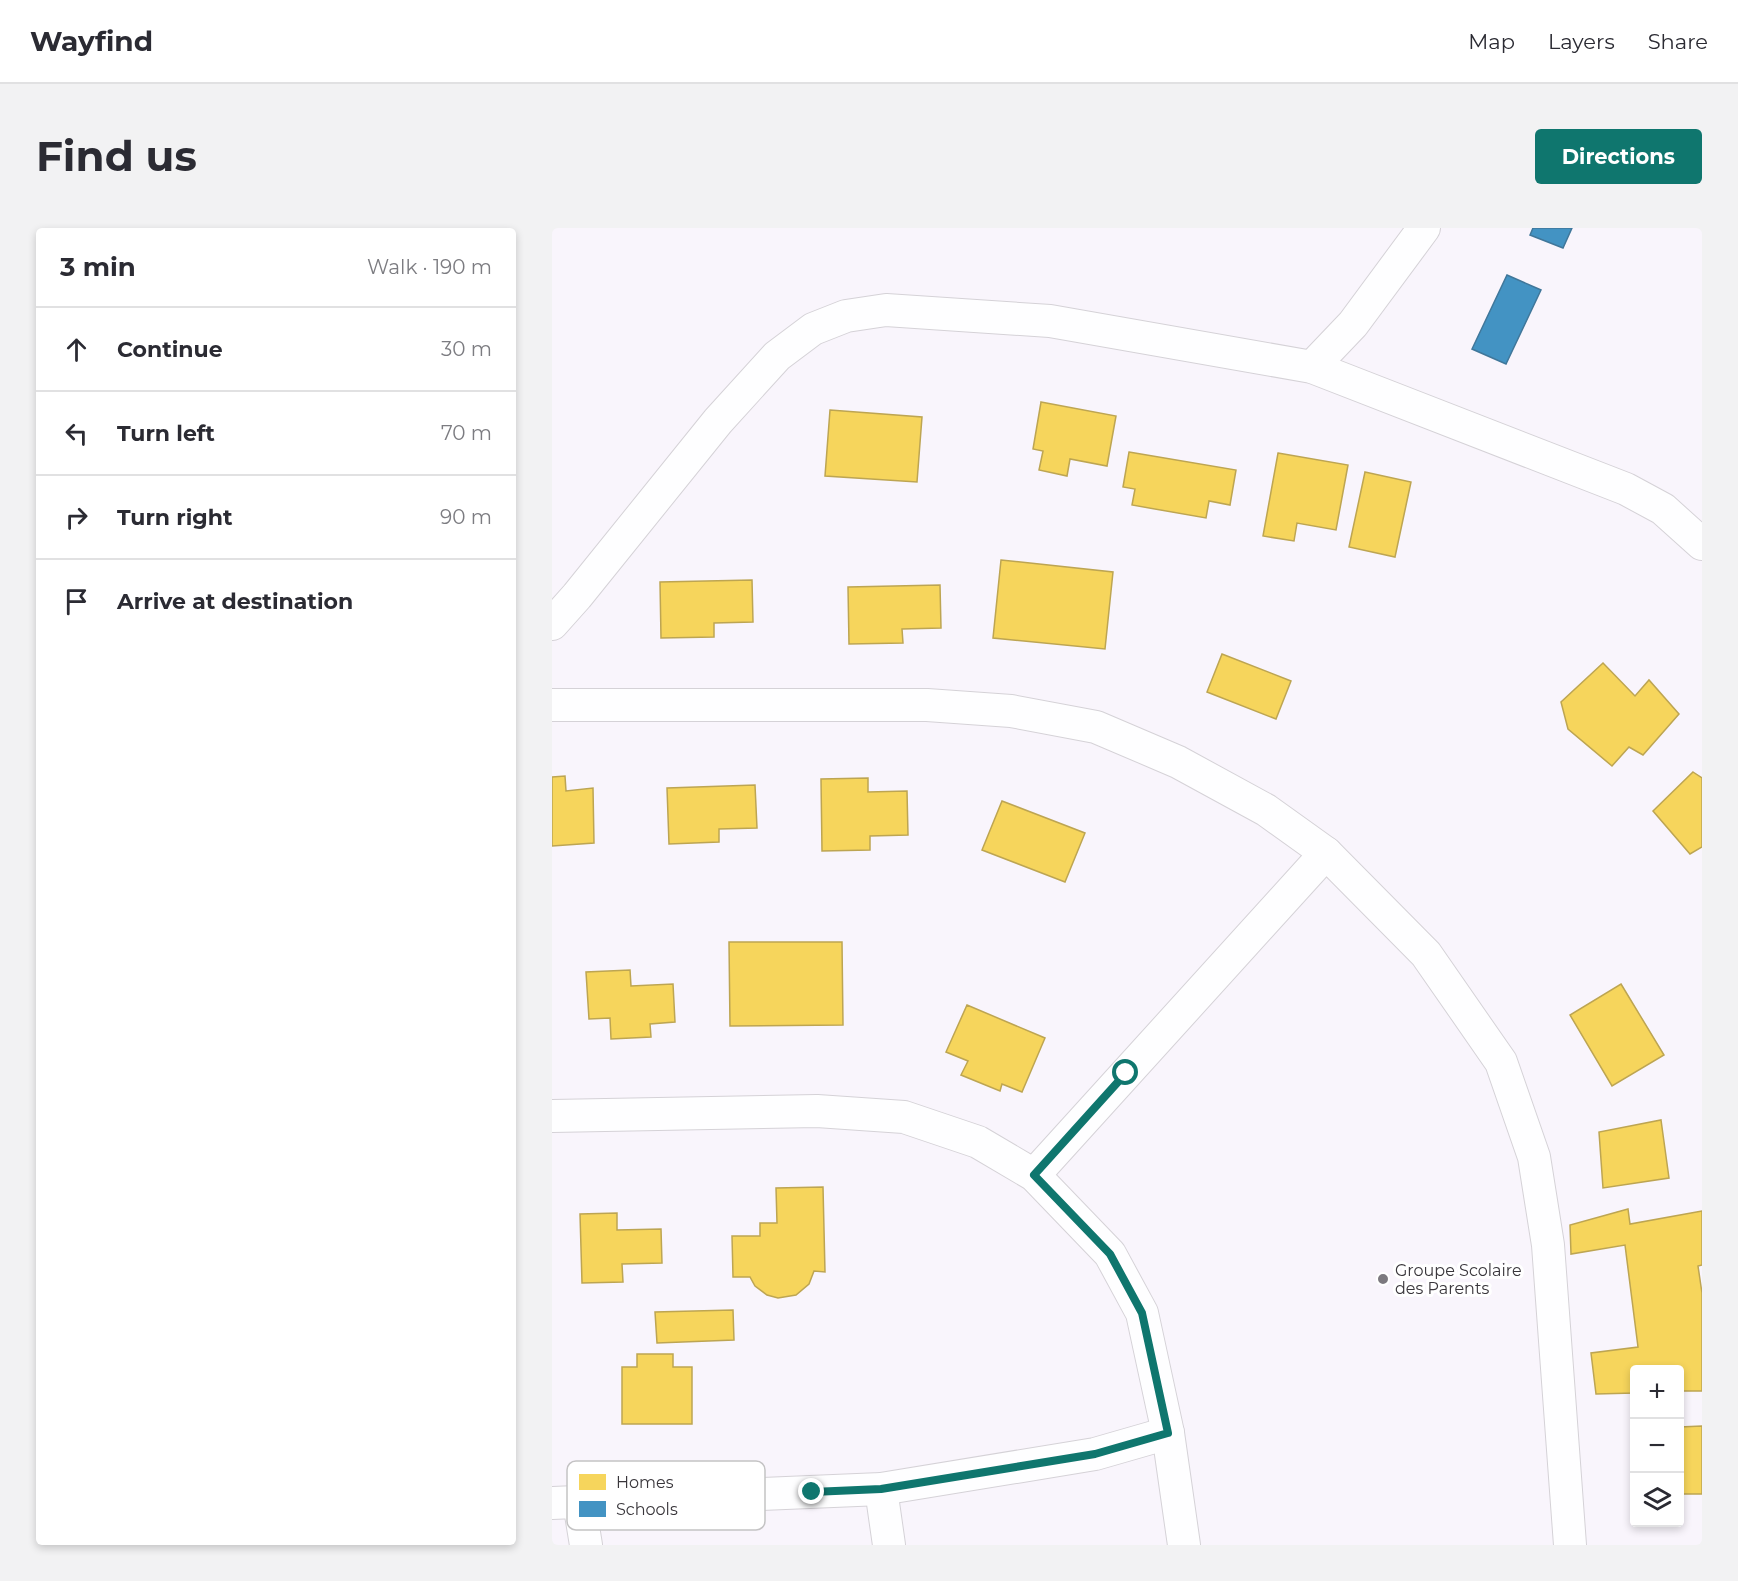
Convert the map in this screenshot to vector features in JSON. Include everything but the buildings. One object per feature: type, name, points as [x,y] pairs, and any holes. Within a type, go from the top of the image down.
[{"type":"street","points":[[1312,367],[1353,324],[1424,228]]},
{"type":"street","points":[[552,624],[718,421],[777,356],[813,329],[846,316],[886,310],[1050,321],[1312,367],[1626,489],[1663,509],[1702,544]]},
{"type":"street","points":[[552,705],[927,705],[1011,711],[1096,727],[1178,762],[1266,810],[1326,853],[1426,954],[1501,1062],[1534,1157],[1548,1245],[1570,1545]]},
{"type":"street","points":[[1034,1175],[1326,853]]},
{"type":"street","points":[[552,1116],[817,1111],[904,1117],[978,1142],[1034,1175],[1110,1254],[1142,1313],[1168,1433],[1184,1545]]},
{"type":"street","points":[[765,1494],[881,1489],[1095,1454],[1168,1433]]},
{"type":"street","points":[[881,1489],[889,1545]]},
{"type":"street","points":[[579,1530],[586,1545]]},
{"type":"place","name":"Groupe Scolaire des Parents","points":[[1383,1279]]},
{"type":"route","points":[[812,1492],[881,1489],[1095,1454],[1168,1433],[1142,1313],[1110,1254],[1034,1175],[1126,1073]]}]
